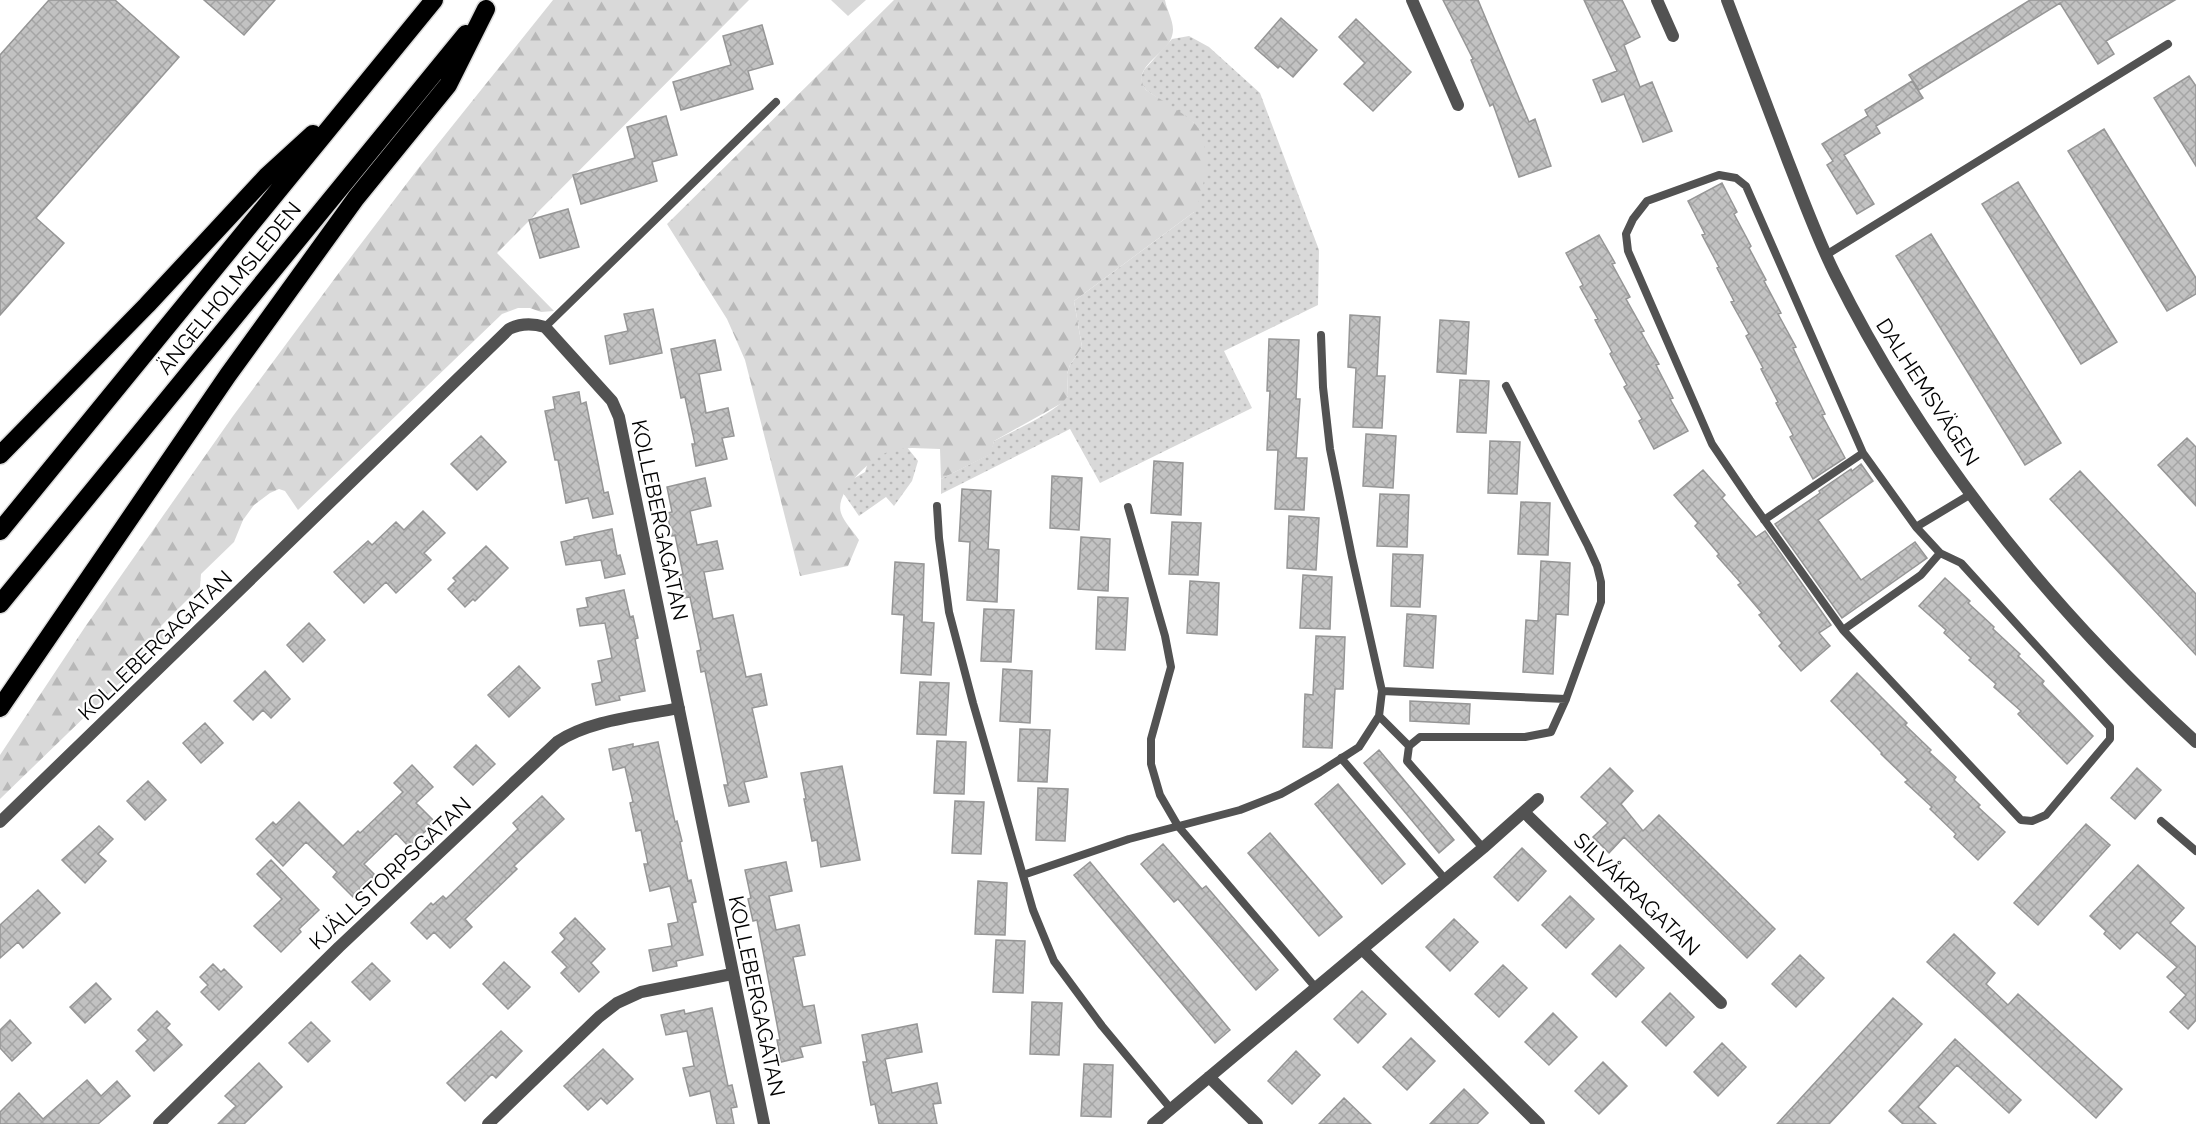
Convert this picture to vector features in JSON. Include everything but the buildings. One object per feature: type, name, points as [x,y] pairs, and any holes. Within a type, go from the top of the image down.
[{"type":"highway","name":"ÄNGELHOLMSLEDEN","points":[[0,531],[434,0]]},
{"type":"highway","name":"ÄNGELHOLMSLEDEN","points":[[0,604],[490,4]]},
{"type":"highway","points":[[0,708],[228,375],[356,198],[448,86],[490,4]]},
{"type":"highway","points":[[0,455],[147,305],[267,176],[359,92]]},
{"type":"street","points":[[1412,0],[1458,105]]},
{"type":"street","points":[[1657,0],[1673,36]]},
{"type":"street","name":"DALHEMSVÄGEN","points":[[1727,0],[1805,206],[1826,255],[1895,384],[2006,542],[2071,617],[2148,698],[2196,742]]},
{"type":"street","name":"KOLLEBERGAGATAN","points":[[0,822],[509,329],[527,324],[544,327],[612,401],[617,410],[764,1124]]},
{"type":"street","name":"KJÄLLSTORPSGATAN","points":[[159,1124],[339,947],[556,742],[585,728],[679,708]]},
{"type":"street","points":[[1153,1124],[1483,849],[1538,799]]},
{"type":"street","name":"SILVÅKRAGATAN","points":[[1525,813],[1721,1004]]},
{"type":"street","points":[[1362,949],[1539,1124]]},
{"type":"street","points":[[488,1124],[599,1017],[617,1004],[641,992],[732,974]]},
{"type":"street","points":[[1209,1077],[1257,1124]]},
{"type":"lane","points":[[1826,255],[2168,44]]},
{"type":"lane","points":[[544,327],[776,102]]},
{"type":"lane","points":[[1719,176],[1736,178],[1746,186],[1863,453],[1916,527],[1940,553],[1960,563],[2110,727],[2110,739],[2046,815],[2032,821],[2021,820],[1843,630],[1712,444],[1628,251],[1626,234],[1633,219],[1647,201],[1719,176]]},
{"type":"lane","points":[[1023,875],[1129,838],[1240,810],[1281,794],[1359,747],[1379,716],[1382,691],[1330,449],[1323,387],[1321,335]]},
{"type":"lane","points":[[1483,849],[1407,761],[1409,746],[1420,737],[1535,736],[1551,732],[1566,699],[1601,602],[1601,582],[1597,566],[1506,386]]},
{"type":"lane","points":[[1764,520],[1863,453]]},
{"type":"lane","points":[[1916,527],[1971,494]]},
{"type":"lane","points":[[938,506],[939,538],[949,612],[973,704],[1033,910],[1054,961],[1102,1026],[1171,1109]]},
{"type":"lane","points":[[1128,507],[1165,636],[1170,667],[1151,739],[1151,764],[1160,795],[1178,826],[1316,988]]},
{"type":"lane","points":[[1843,630],[1921,575],[1940,553]]},
{"type":"lane","points":[[1382,691],[1566,699]]},
{"type":"lane","points":[[1379,716],[1409,746]]},
{"type":"lane","points":[[1341,758],[1445,879]]},
{"type":"lane","points":[[2161,821],[2196,851]]},
{"type":"green space","points":[[553,0],[749,0],[497,253],[554,311],[541,312],[530,308],[518,308],[502,314],[298,510],[285,491],[279,489],[254,505],[243,520],[234,542],[201,574],[200,587],[161,626],[164,640],[0,799],[0,755],[85,627],[233,416],[338,274],[417,170]]},
{"type":"green space","points":[[831,0],[866,0],[848,16]]},
{"type":"green space","points":[[894,0],[1165,0],[1172,22],[1172,36],[1169,43],[1145,68],[1142,82],[1146,90],[1188,118],[1199,130],[1205,153],[1204,179],[1194,212],[1074,301],[1082,347],[1070,365],[1067,374],[1068,396],[1062,403],[994,441],[991,454],[941,479],[940,449],[915,448],[890,451],[874,460],[856,476],[843,495],[840,505],[841,513],[859,540],[848,566],[800,576],[745,360],[727,319],[667,224]]},
{"type":"green space","points":[[1189,36],[1209,47],[1260,93],[1319,250],[1318,305],[1224,351],[1252,408],[1100,483],[1070,429],[941,494],[941,479],[990,454],[994,441],[1053,409],[1068,396],[1067,374],[1082,347],[1074,301],[1194,212],[1194,123],[1146,90],[1141,77],[1144,70],[1172,39]]},
{"type":"green space","points":[[898,436],[918,461],[912,481],[894,506],[886,497],[859,516],[839,487],[865,472],[869,459]]}]
